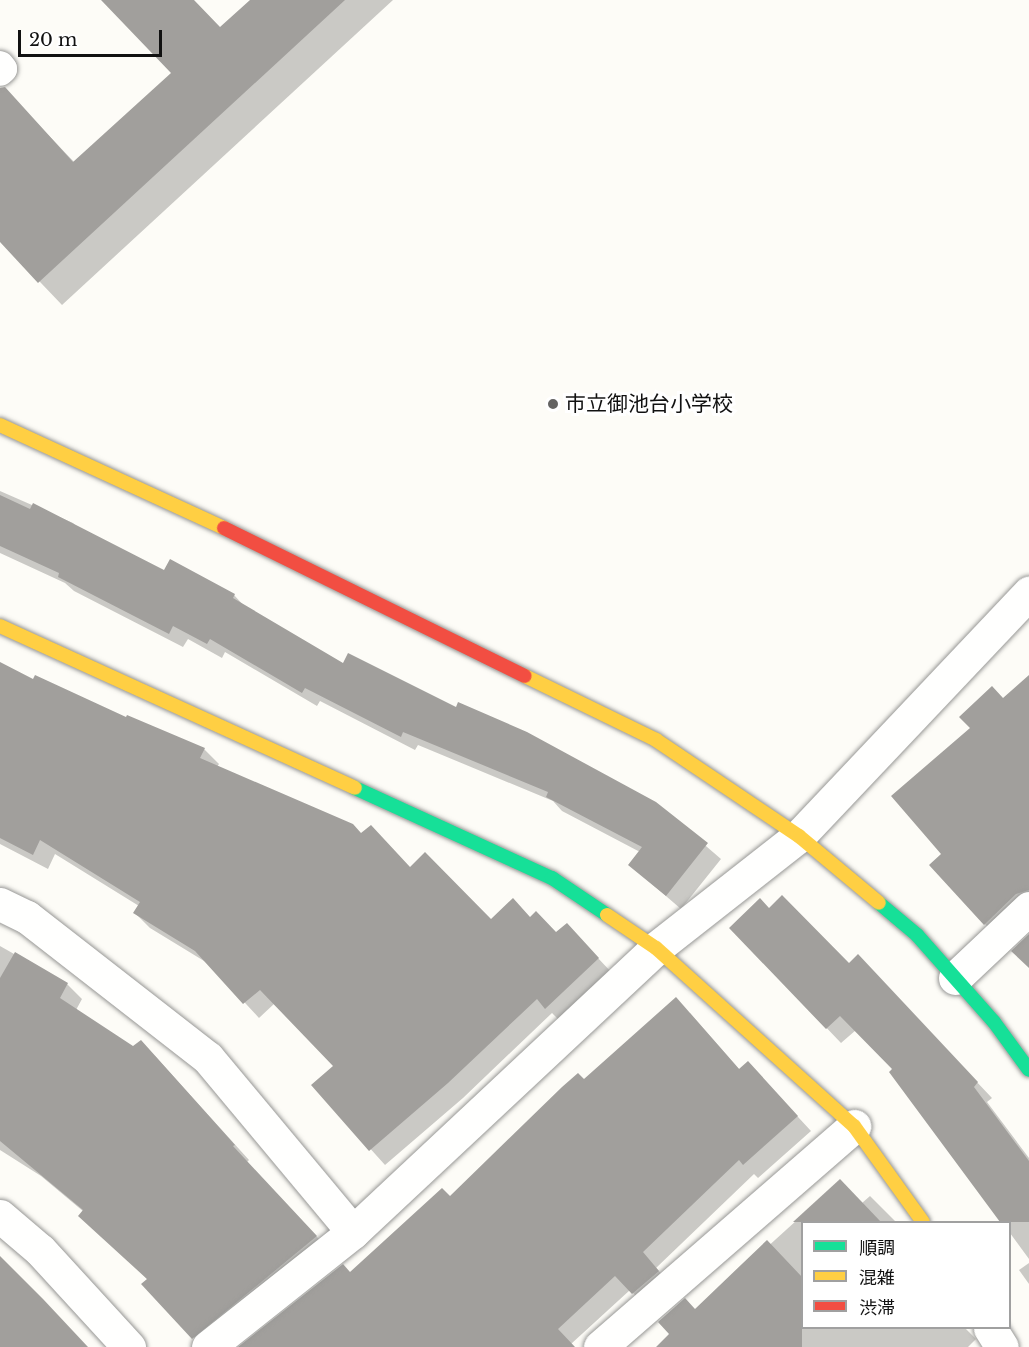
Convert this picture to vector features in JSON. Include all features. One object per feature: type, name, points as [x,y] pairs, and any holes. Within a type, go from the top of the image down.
[{"type":"street","points":[[0,425],[271,550],[656,740],[799,836],[917,936],[994,1022],[1029,1070]]},
{"type":"street","points":[[208,1347],[353,1232],[656,948],[799,836],[1029,593]]},
{"type":"street","points":[[0,626],[552,878],[656,948],[854,1126],[922,1221]]},
{"type":"street","points":[[0,904],[27,917],[208,1058],[353,1232]]},
{"type":"street","points":[[955,978],[1029,908]]},
{"type":"street","points":[[600,1347],[854,1126]]},
{"type":"street","points":[[0,1216],[40,1250],[129,1347]]},
{"type":"street","points":[[991,1329],[1002,1347]]},
{"type":"lane","points":[[0,65],[3,69],[0,72]]},
{"type":"building","points":[[101,0],[194,0],[220,27],[250,0],[345,0],[38,283],[0,242],[0,88],[5,87],[73,162],[171,73]]},
{"type":"building","points":[[0,495],[30,509],[33,503],[164,570],[170,559],[235,594],[233,598],[343,663],[348,653],[456,707],[458,702],[527,732],[656,802],[708,843],[666,896],[628,865],[642,847],[546,797],[548,792],[403,732],[401,737],[305,688],[302,693],[210,639],[207,644],[173,626],[169,634],[58,577],[59,573],[0,546]]},
{"type":"building","points":[[0,662],[33,679],[35,675],[126,717],[127,715],[205,748],[200,758],[353,824],[361,833],[371,825],[410,867],[425,852],[491,919],[513,898],[530,917],[536,911],[556,932],[567,923],[599,958],[545,1009],[537,999],[448,1083],[369,1151],[311,1085],[333,1066],[260,990],[243,1004],[195,951],[133,913],[140,902],[40,840],[33,855],[0,838]]},
{"type":"building","points":[[1029,675],[1029,890],[1016,894],[984,925],[929,865],[941,854],[891,796],[970,728],[959,717],[992,686],[1003,698]]},
{"type":"building","points":[[782,895],[849,963],[858,954],[978,1082],[974,1087],[1029,1161],[1029,1222],[999,1221],[889,1072],[892,1069],[840,1016],[826,1029],[729,928],[760,898],[769,908]]},
{"type":"building","points":[[1029,934],[1029,968],[1011,951]]},
{"type":"building","points":[[15,952],[68,983],[60,998],[133,1046],[141,1040],[235,1145],[233,1146],[317,1236],[192,1339],[141,1284],[147,1279],[78,1216],[83,1210],[0,1141],[0,978]]},
{"type":"building","points":[[676,997],[739,1069],[748,1061],[798,1116],[743,1165],[739,1160],[643,1252],[659,1271],[632,1294],[615,1276],[558,1329],[575,1347],[238,1347],[343,1264],[350,1272],[442,1188],[450,1196],[562,1087],[578,1073],[584,1079]]},
{"type":"building","points":[[840,1179],[880,1221],[801,1221],[793,1222]]},
{"type":"building","points":[[767,1240],[801,1276],[802,1347],[656,1347],[669,1334],[658,1322],[685,1298],[695,1309]]},
{"type":"building","points":[[0,1256],[43,1299],[88,1347],[0,1347]]},
{"type":"traffic: fast","points":[[355,788],[552,878],[607,915]]},
{"type":"traffic: fast","points":[[879,903],[917,935],[994,1022],[1029,1070]]},
{"type":"traffic: slow","points":[[0,425],[224,528]]},
{"type":"traffic: slow","points":[[0,626],[355,788]]},
{"type":"traffic: slow","points":[[525,676],[656,740],[799,836],[879,903]]},
{"type":"traffic: slow","points":[[607,915],[656,948],[854,1126],[922,1221]]},
{"type":"traffic: jam","points":[[224,528],[525,676]]},
{"type":"place","name":"市立御池台小学校","points":[[553,404]]}]
